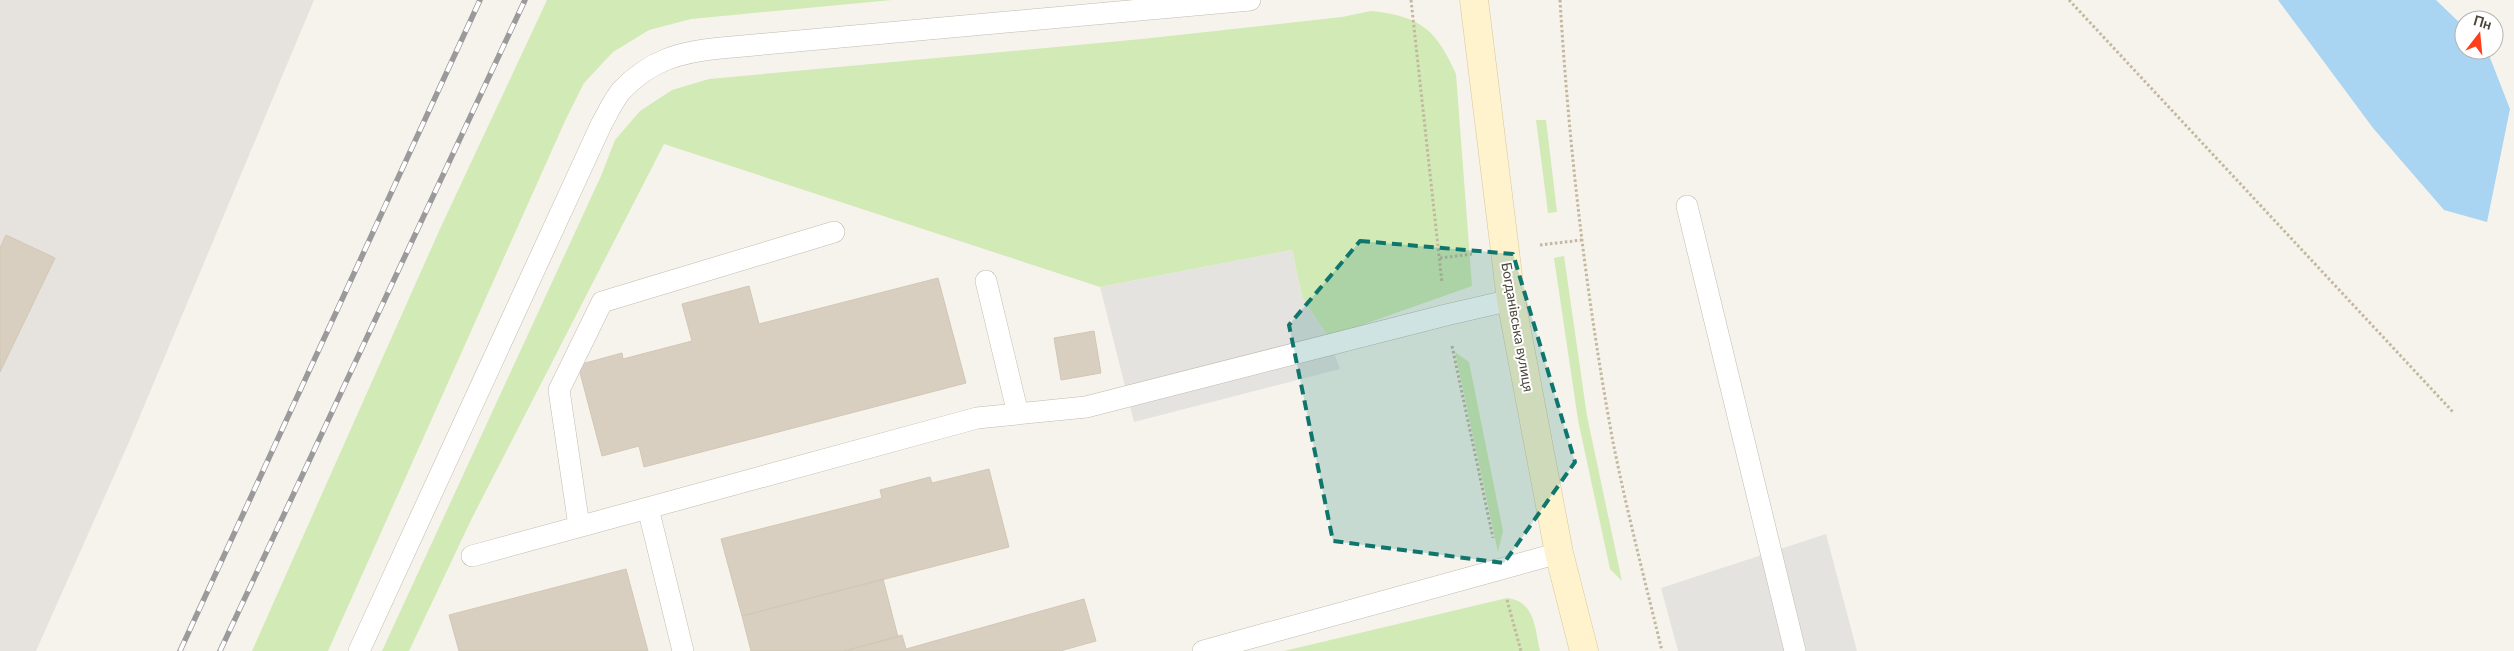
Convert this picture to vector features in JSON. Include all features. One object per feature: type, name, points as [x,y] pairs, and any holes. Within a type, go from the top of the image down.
[{"type":"main road","name":"Богданівська вулиця","points":[[1474,0],[1511,300],[1559,553],[1584,651]]},
{"type":"lane","points":[[359,651],[601,125],[620,92],[649,68],[684,52],[1250,0]]},
{"type":"lane","points":[[1686,206],[1795,651]]},
{"type":"lane","points":[[579,526],[559,390],[602,302],[834,232]]},
{"type":"lane","points":[[986,281],[1018,414]]},
{"type":"lane","points":[[472,556],[977,418],[1086,406],[1511,300]]},
{"type":"lane","points":[[648,508],[683,651]]},
{"type":"lane","points":[[1203,651],[1559,553]]},
{"type":"path","points":[[1560,0],[1568,125],[1583,250],[1613,442],[1662,651]]},
{"type":"path","points":[[2069,0],[2453,412]]},
{"type":"highlighted area","points":[[1360,241],[1513,254],[1575,462],[1504,563],[1333,541],[1289,325]]},
{"type":"shaded area","points":[[0,0],[314,0],[129,442],[36,651],[0,651]]},
{"type":"shaded area","points":[[1292,250],[1302,297],[1328,337],[1340,369],[1134,422],[1100,287]]},
{"type":"shaded area","points":[[1826,534],[1857,651],[1678,651],[1661,588]]},
{"type":"green space","points":[[547,0],[892,0],[691,19],[649,30],[613,52],[584,83],[565,121],[328,651],[252,651],[439,231]]},
{"type":"green space","points":[[1371,11],[1402,17],[1414,21],[1424,28],[1441,46],[1456,74],[1472,286],[1328,337],[1302,297],[1292,250],[1100,287],[664,144],[472,518],[409,651],[382,651],[601,176],[615,140],[640,111],[672,90],[709,79],[1142,39],[1342,17]]},
{"type":"green space","points":[[1536,120],[1546,120],[1557,212],[1548,213]]},
{"type":"green space","points":[[1564,256],[1587,416],[1622,581],[1610,569],[1578,420],[1554,258]]},
{"type":"green space","points":[[1455,352],[1469,362],[1503,531],[1498,552]]},
{"type":"green space","points":[[1507,598],[1523,604],[1528,610],[1535,625],[1540,651],[1284,651]]},
{"type":"water","points":[[2278,0],[2436,0],[2454,17],[2454,60],[2491,60],[2510,109],[2487,222],[2444,210],[2373,128]]},
{"type":"building","points":[[6,235],[55,258],[0,372],[0,248]]},
{"type":"building","points":[[938,278],[966,383],[644,467],[639,446],[602,456],[578,365],[622,353],[623,359],[692,341],[682,304],[749,286],[759,324]]},
{"type":"building","points":[[1094,331],[1101,373],[1061,380],[1054,338]]},
{"type":"building","points":[[989,469],[1009,547],[742,616],[721,539],[882,498],[880,490],[930,477],[932,483]]},
{"type":"building","points":[[626,569],[648,651],[459,651],[449,615]]},
{"type":"building","points":[[883,579],[898,637],[844,651],[751,651],[742,616]]},
{"type":"building","points":[[1084,599],[1096,641],[1060,651],[844,651],[902,635],[906,649]]},
{"type":"railway","points":[[180,651],[480,0]]},
{"type":"railway","points":[[220,651],[525,0]]}]
